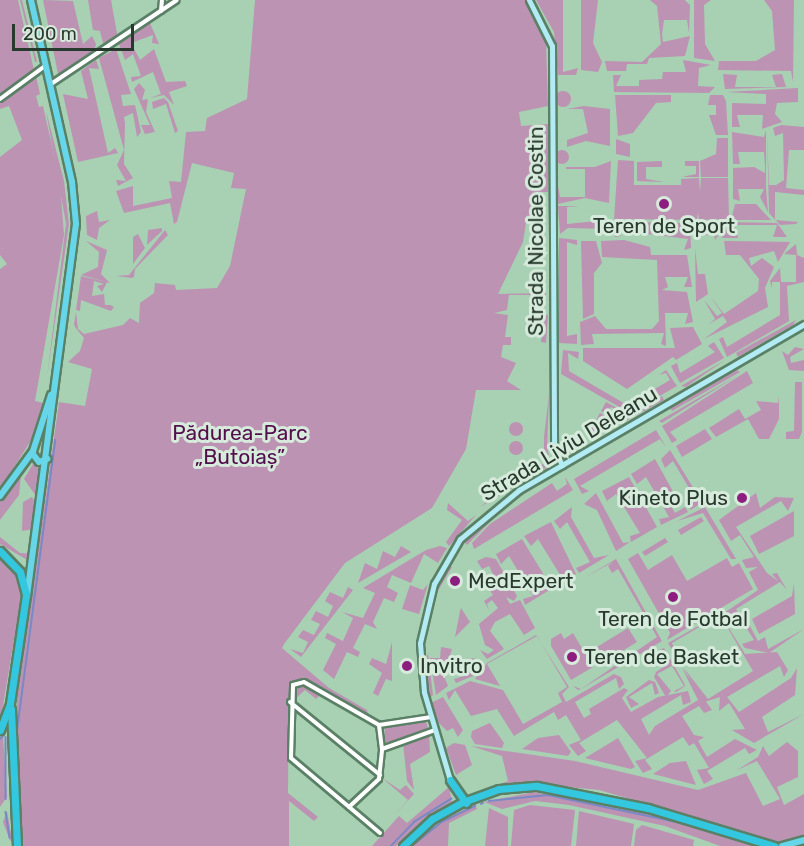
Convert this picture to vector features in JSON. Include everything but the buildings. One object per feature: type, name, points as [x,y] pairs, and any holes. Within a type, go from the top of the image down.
[{"type":"highway","points":[[0,551],[20,572],[26,602],[12,692],[11,800],[17,846]]},
{"type":"highway","points":[[0,730],[12,692]]},
{"type":"highway","points":[[453,780],[467,797],[497,788],[537,786],[586,794],[774,846]]},
{"type":"highway","points":[[453,780],[461,802]]},
{"type":"highway","points":[[404,845],[453,804],[453,780]]},
{"type":"highway","points":[[404,845],[461,802],[500,789],[537,786]]},
{"type":"highway","points":[[461,802],[521,789],[586,794]]},
{"type":"highway","points":[[404,845],[448,814],[494,795],[536,790],[586,794]]},
{"type":"main road","points":[[26,602],[48,459],[52,391],[76,213],[31,0]]},
{"type":"main road","name":"Strada Nicolae Costin","points":[[529,0],[552,46],[554,448],[562,465]]},
{"type":"main road","name":"Strada Liviu Deleanu","points":[[453,780],[431,717],[420,643],[438,575],[475,523],[562,465],[804,324]]},
{"type":"main road","points":[[0,496],[32,453],[52,391]]},
{"type":"main road","points":[[32,453],[39,462],[48,459]]},
{"type":"main road","points":[[782,846],[804,840]]},
{"type":"street","points":[[161,12],[162,0]]},
{"type":"street","points":[[50,84],[177,0]]},
{"type":"street","points":[[0,99],[46,65]]},
{"type":"street","points":[[380,833],[291,758],[289,702],[292,685],[304,682],[379,725],[431,717]]},
{"type":"street","points":[[289,702],[380,775]]},
{"type":"street","points":[[349,807],[380,775],[382,749],[379,725]]},
{"type":"street","points":[[382,749],[435,730]]},
{"type":"green space","points":[[0,0],[18,0],[34,70],[0,95]]},
{"type":"green space","points":[[20,0],[22,0],[37,62],[35,62]]},
{"type":"green space","points":[[43,0],[73,1],[83,44],[92,36],[96,44],[94,52],[58,74]]},
{"type":"green space","points":[[88,0],[111,0],[118,39],[103,43],[100,31],[93,30]]},
{"type":"green space","name":"Pădurea-Parc „Butoiaș”","points":[[255,0],[525,0],[536,16],[546,41],[548,106],[519,112],[521,126],[548,124],[548,192],[536,192],[536,216],[527,216],[523,242],[498,294],[546,293],[546,295],[509,295],[507,310],[494,313],[508,315],[505,337],[511,337],[511,345],[503,345],[501,357],[516,363],[507,381],[521,390],[476,390],[466,449],[432,508],[345,563],[284,644],[282,648],[329,688],[367,710],[369,718],[319,685],[289,681],[288,793],[318,817],[314,821],[289,801],[289,846],[23,846],[17,805],[17,697],[59,402],[85,406],[92,369],[68,362],[80,351],[84,338],[74,324],[76,312],[78,329],[84,334],[123,325],[130,318],[139,323],[140,303],[154,293],[155,283],[175,285],[176,290],[217,288],[230,266],[246,189],[231,188],[234,173],[192,163],[177,222],[174,224],[170,203],[124,213],[116,191],[133,186],[133,206],[172,198],[169,181],[181,182],[186,132],[205,131],[207,118],[247,99]]},
{"type":"green space","points":[[536,0],[563,0],[563,72],[578,68],[576,75],[558,75],[554,32]]},
{"type":"green space","points":[[581,0],[598,0],[593,43],[602,62],[598,72],[581,70]]},
{"type":"green space","points":[[650,0],[685,0],[690,5],[689,33],[687,20],[664,20],[662,34],[663,42],[690,36],[685,56],[649,58],[647,64],[627,64],[626,71],[607,71],[605,61],[642,62],[661,44],[657,6]]},
{"type":"green space","points":[[694,0],[711,0],[704,5],[705,44],[715,61],[694,58]]},
{"type":"green space","points":[[764,0],[794,0],[793,82],[791,71],[718,70],[719,61],[756,61],[775,50],[772,11]]},
{"type":"green space","points":[[150,23],[159,44],[152,43],[153,35],[131,43],[140,60],[154,49],[166,82],[185,81],[187,86],[169,92],[174,105],[164,95],[150,98],[161,94],[153,72],[132,82],[131,77],[141,76],[133,54],[125,60],[119,44]]},
{"type":"green space","points":[[116,49],[131,94],[121,95],[123,106],[135,105],[141,132],[137,137],[133,113],[124,117],[125,123],[124,164],[133,178],[118,186],[116,180],[126,181],[117,165],[124,150],[99,58]]},
{"type":"green space","points":[[96,60],[99,69],[89,68],[108,153],[115,148],[118,153],[78,162],[63,94],[88,99],[81,71]]},
{"type":"green space","points":[[683,60],[711,65],[699,68],[698,86],[715,87],[709,93],[614,92],[613,75],[621,75],[616,86],[639,86],[639,80],[662,79],[663,72],[686,72]]},
{"type":"green space","points":[[723,74],[737,75],[735,87],[776,87],[772,75],[782,74],[786,87],[725,89]]},
{"type":"green space","points":[[36,76],[40,94],[36,96],[39,107],[43,106],[60,182],[64,235],[35,401],[43,403],[39,428],[0,489],[0,269],[7,264],[0,255],[0,157],[22,140],[9,106],[0,109],[0,103]]},
{"type":"green space","points":[[139,83],[145,90],[142,100],[148,99],[146,112],[155,132],[145,134],[141,125],[150,125],[134,89]]},
{"type":"green space","points":[[798,88],[798,102],[777,103],[775,114],[782,122],[762,129],[763,115],[737,115],[740,127],[732,127],[732,103],[766,104],[766,94],[726,92]]},
{"type":"green space","points":[[563,91],[571,99],[563,107],[555,99]]},
{"type":"green space","points":[[615,95],[671,95],[671,102],[656,103],[633,133],[618,136]]},
{"type":"green space","points":[[710,95],[723,95],[726,101],[728,135],[716,135],[709,115],[716,115],[716,105],[708,105]]},
{"type":"green space","points":[[164,98],[168,102],[178,131],[175,133],[166,104],[153,109],[152,102]]},
{"type":"green space","points":[[584,106],[610,109],[610,146],[586,141],[567,147],[567,140],[588,133],[583,109],[567,109]]},
{"type":"green space","points":[[46,111],[64,181],[69,224],[47,377],[66,224]]},
{"type":"green space","points":[[781,125],[804,127],[804,150],[789,150],[786,188],[804,190],[804,195],[775,192],[775,220],[769,213],[767,130],[769,185],[776,185],[784,180],[783,133],[775,136],[773,128]]},
{"type":"green space","points":[[766,130],[768,212],[760,197],[764,189],[738,189],[740,201],[733,199],[733,168],[754,167],[765,173],[765,166],[764,152],[738,152],[740,164],[733,164],[732,132],[764,137]]},
{"type":"green space","points":[[717,138],[728,138],[728,177],[701,177],[700,161],[716,154]]},
{"type":"green space","points":[[616,139],[630,144],[630,157],[616,154]]},
{"type":"green space","points":[[562,150],[567,152],[569,157],[567,162],[562,164],[557,162],[555,157],[557,152]]},
{"type":"green space","points":[[618,160],[634,161],[634,185],[681,185],[681,179],[699,178],[700,192],[701,178],[728,178],[729,219],[699,220],[698,212],[697,220],[614,219]]},
{"type":"green space","points":[[611,161],[609,203],[585,198],[558,204],[558,186],[560,197],[585,197],[585,169],[566,169],[566,167],[595,167]]},
{"type":"green space","points":[[662,161],[662,167],[646,167],[646,179],[664,182],[637,181],[637,162]]},
{"type":"green space","points":[[685,161],[699,161],[699,177],[682,177],[696,174],[696,166],[685,166]]},
{"type":"green space","points":[[735,204],[756,204],[771,220],[731,220]]},
{"type":"green space","points":[[558,206],[579,206],[567,207],[567,224],[606,220],[611,229],[568,228],[560,234]]},
{"type":"green space","points":[[97,211],[99,222],[110,220],[99,228],[97,240],[87,235],[86,216]]},
{"type":"green space","points":[[775,220],[798,222],[780,225]]},
{"type":"green space","points":[[615,222],[690,223],[691,248],[684,250],[688,239],[640,233],[640,226],[617,226],[621,236],[615,237]]},
{"type":"green space","points":[[727,222],[715,240],[714,234],[695,237],[697,223]]},
{"type":"green space","points":[[729,222],[777,223],[787,237],[773,237],[777,225],[735,225],[738,238],[722,238]]},
{"type":"green space","points":[[162,228],[162,231],[147,245],[148,230]]},
{"type":"green space","points":[[165,230],[168,235],[135,269],[134,277],[116,276],[129,275]]},
{"type":"green space","points":[[138,234],[145,248],[133,264],[133,237]]},
{"type":"green space","points":[[559,238],[577,240],[577,245],[567,242],[567,336],[577,334],[577,344],[559,343]]},
{"type":"green space","points":[[624,240],[650,247],[651,255],[687,255],[692,287],[684,287],[688,277],[665,277],[668,287],[662,290],[687,292],[693,322],[685,324],[688,313],[665,313],[666,346],[661,344],[664,333],[592,334],[594,344],[581,345],[580,322],[595,316],[606,329],[652,329],[659,321],[657,260],[602,257],[601,241]]},
{"type":"green space","points":[[86,241],[107,250],[101,274],[110,283],[81,275],[98,267],[99,252]]},
{"type":"green space","points":[[581,241],[596,241],[602,263],[594,273],[594,314],[583,319]]},
{"type":"green space","points":[[724,241],[790,242],[778,262],[774,251],[749,258],[751,266],[762,258],[774,267],[765,288],[768,307],[704,339],[727,322],[723,316],[709,324],[715,319],[704,300],[717,316],[722,313],[710,296],[724,314],[758,291],[759,279],[740,255],[726,255]]},
{"type":"green space","points":[[796,244],[797,255],[804,258],[804,282],[787,286],[789,321],[727,357],[719,339],[723,337],[727,347],[780,315],[780,282],[772,282],[772,288],[770,281],[780,268],[781,282],[796,282],[796,255],[784,254]]},
{"type":"green space","points":[[695,248],[698,274],[705,274],[708,294],[696,302]]},
{"type":"green space","points":[[81,276],[107,282],[102,292],[97,286],[104,284],[94,281],[92,296],[104,294],[105,305],[114,307],[111,311],[81,300],[80,311],[76,310]]},
{"type":"green space","points":[[542,315],[548,315],[546,343],[541,342]]},
{"type":"green space","points":[[796,320],[793,325],[738,357],[736,353]]},
{"type":"green space","points":[[693,327],[702,344],[676,360],[673,357],[627,389],[583,361],[583,348],[675,348],[670,328]]},
{"type":"green space","points":[[714,342],[724,358],[680,383],[671,366],[677,363],[680,373],[715,352],[708,346]]},
{"type":"green space","points":[[795,347],[804,349],[790,357],[791,363],[804,360],[804,371],[789,370],[782,351],[788,355]]},
{"type":"green space","points":[[563,350],[579,352],[578,359],[568,353],[569,371],[627,405],[670,380],[666,373],[659,375],[666,370],[677,386],[630,413],[561,374]]},
{"type":"green space","points":[[725,360],[686,387],[681,386]]},
{"type":"green space","points":[[737,370],[740,372],[672,411],[670,408]]},
{"type":"green space","points":[[747,371],[753,383],[670,432],[677,440],[672,443],[662,426]]},
{"type":"green space","points":[[740,374],[662,423],[659,421]]},
{"type":"green space","points":[[795,382],[802,382],[802,432],[799,439],[786,439],[786,432],[794,431]]},
{"type":"green space","points":[[549,394],[547,449],[549,455],[544,454],[544,437]]},
{"type":"green space","points":[[662,396],[664,400],[618,425],[617,422]]},
{"type":"green space","points":[[779,396],[779,419],[769,439],[759,439],[748,419],[716,437],[709,428],[739,409],[745,419],[761,410],[756,401],[778,403]]},
{"type":"green space","points":[[606,402],[628,414],[617,421],[619,411],[611,407],[606,414],[601,411]]},
{"type":"green space","points":[[600,413],[615,422],[594,434],[590,431]]},
{"type":"green space","points":[[513,422],[519,422],[523,429],[519,436],[513,436],[509,432],[509,426]]},
{"type":"green space","points":[[705,429],[712,439],[682,457],[676,446]]},
{"type":"green space","points":[[656,430],[666,447],[660,439],[580,486],[589,491],[582,494],[574,479]]},
{"type":"green space","points":[[516,441],[521,443],[523,448],[521,453],[516,455],[511,453],[509,448],[511,443]]},
{"type":"green space","points":[[670,450],[702,502],[691,510],[687,504],[696,500],[673,461],[665,468],[661,459]]},
{"type":"green space","points":[[655,459],[676,497],[671,506],[675,513],[685,507],[688,512],[661,525],[659,519],[669,517],[646,477],[637,484],[631,474]]},
{"type":"green space","points":[[33,464],[42,470],[38,499],[24,479]]},
{"type":"green space","points":[[543,464],[546,468],[480,507],[496,494]]},
{"type":"green space","points":[[21,475],[19,495],[0,520],[0,500]]},
{"type":"green space","points":[[565,477],[573,490],[474,549],[472,543],[490,524],[552,483],[557,491],[567,484]]},
{"type":"green space","points":[[629,477],[657,527],[631,542],[630,536],[640,533],[616,494],[607,501],[602,491]]},
{"type":"green space","points":[[596,493],[623,543],[630,542],[616,551],[597,510],[584,504]]},
{"type":"green space","points":[[756,493],[760,508],[775,497],[794,498],[788,511],[781,501],[736,527],[767,573],[778,581],[772,574],[777,573],[787,590],[780,582],[736,609],[740,617],[744,615],[758,641],[765,637],[768,649],[804,629],[769,653],[745,648],[742,644],[754,640],[740,618],[730,623],[724,613],[758,590],[749,572],[758,567],[746,568],[742,560],[754,557],[740,535],[731,541],[719,520]]},
{"type":"green space","points":[[32,497],[36,504],[33,529],[22,531],[23,502]]},
{"type":"green space","points":[[448,503],[468,521],[476,515],[449,546],[446,542],[462,520],[447,510]]},
{"type":"green space","points":[[572,507],[571,517],[594,558],[609,555],[579,573],[576,568],[590,562],[567,522],[560,529],[554,521]]},
{"type":"green space","points":[[705,507],[736,559],[731,559],[703,513],[677,521]]},
{"type":"green space","points":[[794,511],[794,536],[759,554],[750,536]]},
{"type":"green space","points":[[491,515],[494,518],[467,545],[464,541]]},
{"type":"green space","points":[[701,517],[704,521],[681,535],[678,530]]},
{"type":"green space","points":[[551,522],[576,574],[554,588],[552,583],[562,578],[538,539],[531,546],[524,536]]},
{"type":"green space","points":[[0,537],[20,553],[31,554],[29,561],[0,544]]},
{"type":"green space","points":[[665,538],[668,542],[645,556],[642,552]]},
{"type":"green space","points":[[522,539],[544,575],[537,586],[551,589],[525,605],[523,599],[533,596],[509,556],[501,564],[496,554]]},
{"type":"green space","points":[[401,546],[411,552],[358,583],[365,563],[377,569],[383,551],[395,557]]},
{"type":"green space","points":[[440,546],[447,548],[438,563],[424,554],[411,583],[392,575],[387,587],[398,593],[394,602],[384,598],[373,622],[377,629],[365,624],[353,648],[360,652],[358,657],[347,652],[334,679],[323,670],[336,644],[325,638],[327,633],[343,641],[353,618],[342,612],[363,618],[375,593],[363,588],[426,550]]},
{"type":"green space","points":[[638,553],[648,570],[672,555],[687,581],[727,558],[732,567],[739,563],[753,589],[667,640],[670,633],[628,559]]},
{"type":"green space","points":[[0,554],[19,577],[22,591],[0,724]]},
{"type":"green space","points":[[486,557],[496,559],[517,596],[514,601],[506,597],[510,604],[520,600],[535,628],[524,635],[510,614],[495,622],[490,631],[504,649],[487,659],[480,650],[488,654],[494,650],[485,645],[479,624],[498,608],[492,600],[487,604],[489,610],[484,601],[493,595],[487,586],[495,578],[489,566],[482,569],[477,561]]},
{"type":"green space","points":[[616,559],[662,641],[581,689],[657,637],[618,569],[612,573],[608,566],[613,562],[584,578]]},
{"type":"green space","points":[[448,565],[452,567],[433,599],[442,578]]},
{"type":"green space","points":[[794,583],[795,614],[759,634],[752,619],[792,596]]},
{"type":"green space","points":[[428,584],[419,614],[402,609],[410,585],[423,590]]},
{"type":"green space","points":[[348,587],[353,590],[301,657],[290,649],[303,653],[308,642],[298,637],[303,630],[314,635],[320,624],[311,620],[316,611],[328,617],[333,606],[325,601],[330,592],[343,598]]},
{"type":"green space","points":[[461,608],[470,622],[455,637],[460,611]]},
{"type":"green space","points":[[720,614],[745,654],[777,652],[788,670],[784,677],[780,666],[727,697],[739,712],[791,678],[797,668],[795,695],[762,717],[768,732],[804,714],[754,743],[732,730],[745,729],[729,703],[719,711],[720,697],[704,702],[683,667],[708,699],[753,671],[720,615],[672,643],[681,665],[668,643]]},
{"type":"green space","name":"Teren de Fotbal","points":[[628,628],[637,642],[601,664],[592,650]]},
{"type":"green space","name":"Teren de Basket","points":[[561,633],[564,639],[573,633],[593,667],[571,680],[551,646],[551,639]]},
{"type":"green space","points":[[536,635],[487,664],[500,686],[475,679],[487,663]]},
{"type":"green space","points":[[392,642],[392,681],[386,679],[378,696],[373,693],[382,673],[369,664],[372,658],[386,664]]},
{"type":"green space","points":[[542,644],[569,687],[562,694],[566,702],[614,674],[621,677],[624,684],[619,689],[616,678],[575,702],[584,718],[591,714],[589,709],[624,688],[628,690],[622,698],[631,712],[658,697],[688,691],[691,702],[683,705],[681,695],[641,719],[649,735],[655,726],[698,700],[682,668],[712,710],[704,713],[699,706],[682,716],[694,735],[704,737],[698,741],[707,757],[735,739],[757,750],[749,754],[745,748],[707,771],[713,779],[704,784],[697,770],[709,768],[694,743],[689,746],[683,737],[645,760],[652,769],[643,773],[635,761],[647,758],[617,720],[579,743],[586,751],[578,756],[569,745],[581,740],[566,715],[558,720],[554,712],[514,736],[497,709],[471,716],[455,690],[449,700],[446,693],[470,681],[503,690],[523,724],[562,702],[558,693],[567,687]]},
{"type":"green space","points":[[441,647],[452,649],[444,676],[448,686],[436,695],[430,658],[440,658]]},
{"type":"green space","points":[[664,648],[685,685],[685,686],[676,692],[674,691],[684,686],[672,666],[657,674],[671,691],[666,697],[654,677],[656,672],[665,666],[657,654],[645,657]]},
{"type":"green space","points":[[428,653],[433,695],[430,698],[425,665]]},
{"type":"green space","points":[[474,658],[480,668],[470,665],[473,676],[456,683],[454,679],[468,675],[462,661]]},
{"type":"green space","points":[[649,680],[655,682],[659,693],[655,695],[652,683],[629,697],[639,704],[631,708],[626,697]]},
{"type":"green space","points":[[303,683],[330,700],[320,695],[316,699],[305,690],[294,700],[293,687]]},
{"type":"green space","points":[[443,697],[463,730],[458,737],[453,728],[447,731],[437,721],[431,703]]},
{"type":"green space","points":[[426,722],[429,731],[384,743],[385,723]]},
{"type":"green space","points":[[490,723],[504,743],[502,748],[475,744],[471,737],[472,731]]},
{"type":"green space","points":[[429,734],[430,752],[410,764],[414,790],[407,781],[403,743]]},
{"type":"green space","points":[[559,735],[571,752],[568,756],[522,749],[538,738]]},
{"type":"green space","points":[[3,736],[7,797],[0,807],[0,738]]},
{"type":"green space","points":[[618,738],[635,767],[631,769],[585,758]]},
{"type":"green space","points":[[787,742],[798,751],[798,777],[777,787],[784,805],[804,794],[804,837],[782,843],[599,790],[529,783],[491,788],[508,781],[502,756],[471,746],[575,761],[698,790],[746,773],[763,806],[780,799],[757,761],[737,770],[758,757],[763,746],[769,756]]},
{"type":"green space","points":[[454,743],[465,745],[472,765],[456,775],[446,748]]},
{"type":"green space","points":[[686,761],[696,785],[653,774],[670,763]]},
{"type":"green space","points":[[382,778],[400,790],[406,785],[414,794],[394,816],[408,800]]},
{"type":"green space","points":[[449,787],[452,802],[396,846],[372,846],[399,816],[407,823]]},
{"type":"green space","points":[[534,792],[657,816],[758,846],[720,846],[665,826],[569,805],[535,801],[502,809],[484,802]]},
{"type":"green space","points":[[475,804],[477,809],[449,823],[448,846],[411,846],[444,820]]},
{"type":"green space","points":[[530,805],[575,810],[571,846],[511,846],[514,810]]},
{"type":"green space","points":[[489,808],[508,817],[508,846],[485,846]]},
{"type":"green space","points":[[7,811],[12,839],[10,841],[3,822]]},
{"type":"green space","points":[[579,811],[634,824],[631,846],[576,846]]},
{"type":"green space","points":[[642,825],[694,840],[693,846],[634,846],[636,830]]},
{"type":"waterway","points":[[16,738],[55,441]]},
{"type":"waterway","points":[[0,739],[3,736]]},
{"type":"waterway","points":[[6,737],[6,799]]},
{"type":"waterway","points":[[489,801],[548,795],[697,826]]},
{"type":"waterway","points":[[391,846],[414,822],[451,799]]},
{"type":"waterway","points":[[412,846],[440,823],[475,806]]},
{"type":"waterway","points":[[6,812],[10,838]]},
{"type":"place","name":"Teren de Sport","points":[[664,204]]},
{"type":"place","name":"Kineto Plus","points":[[742,498]]},
{"type":"place","name":"MedExpert","points":[[455,581]]},
{"type":"place","name":"Teren de Fotbal","points":[[673,597]]},
{"type":"place","name":"Teren de Basket","points":[[572,657]]},
{"type":"place","name":"Invitro","points":[[407,666]]}]
